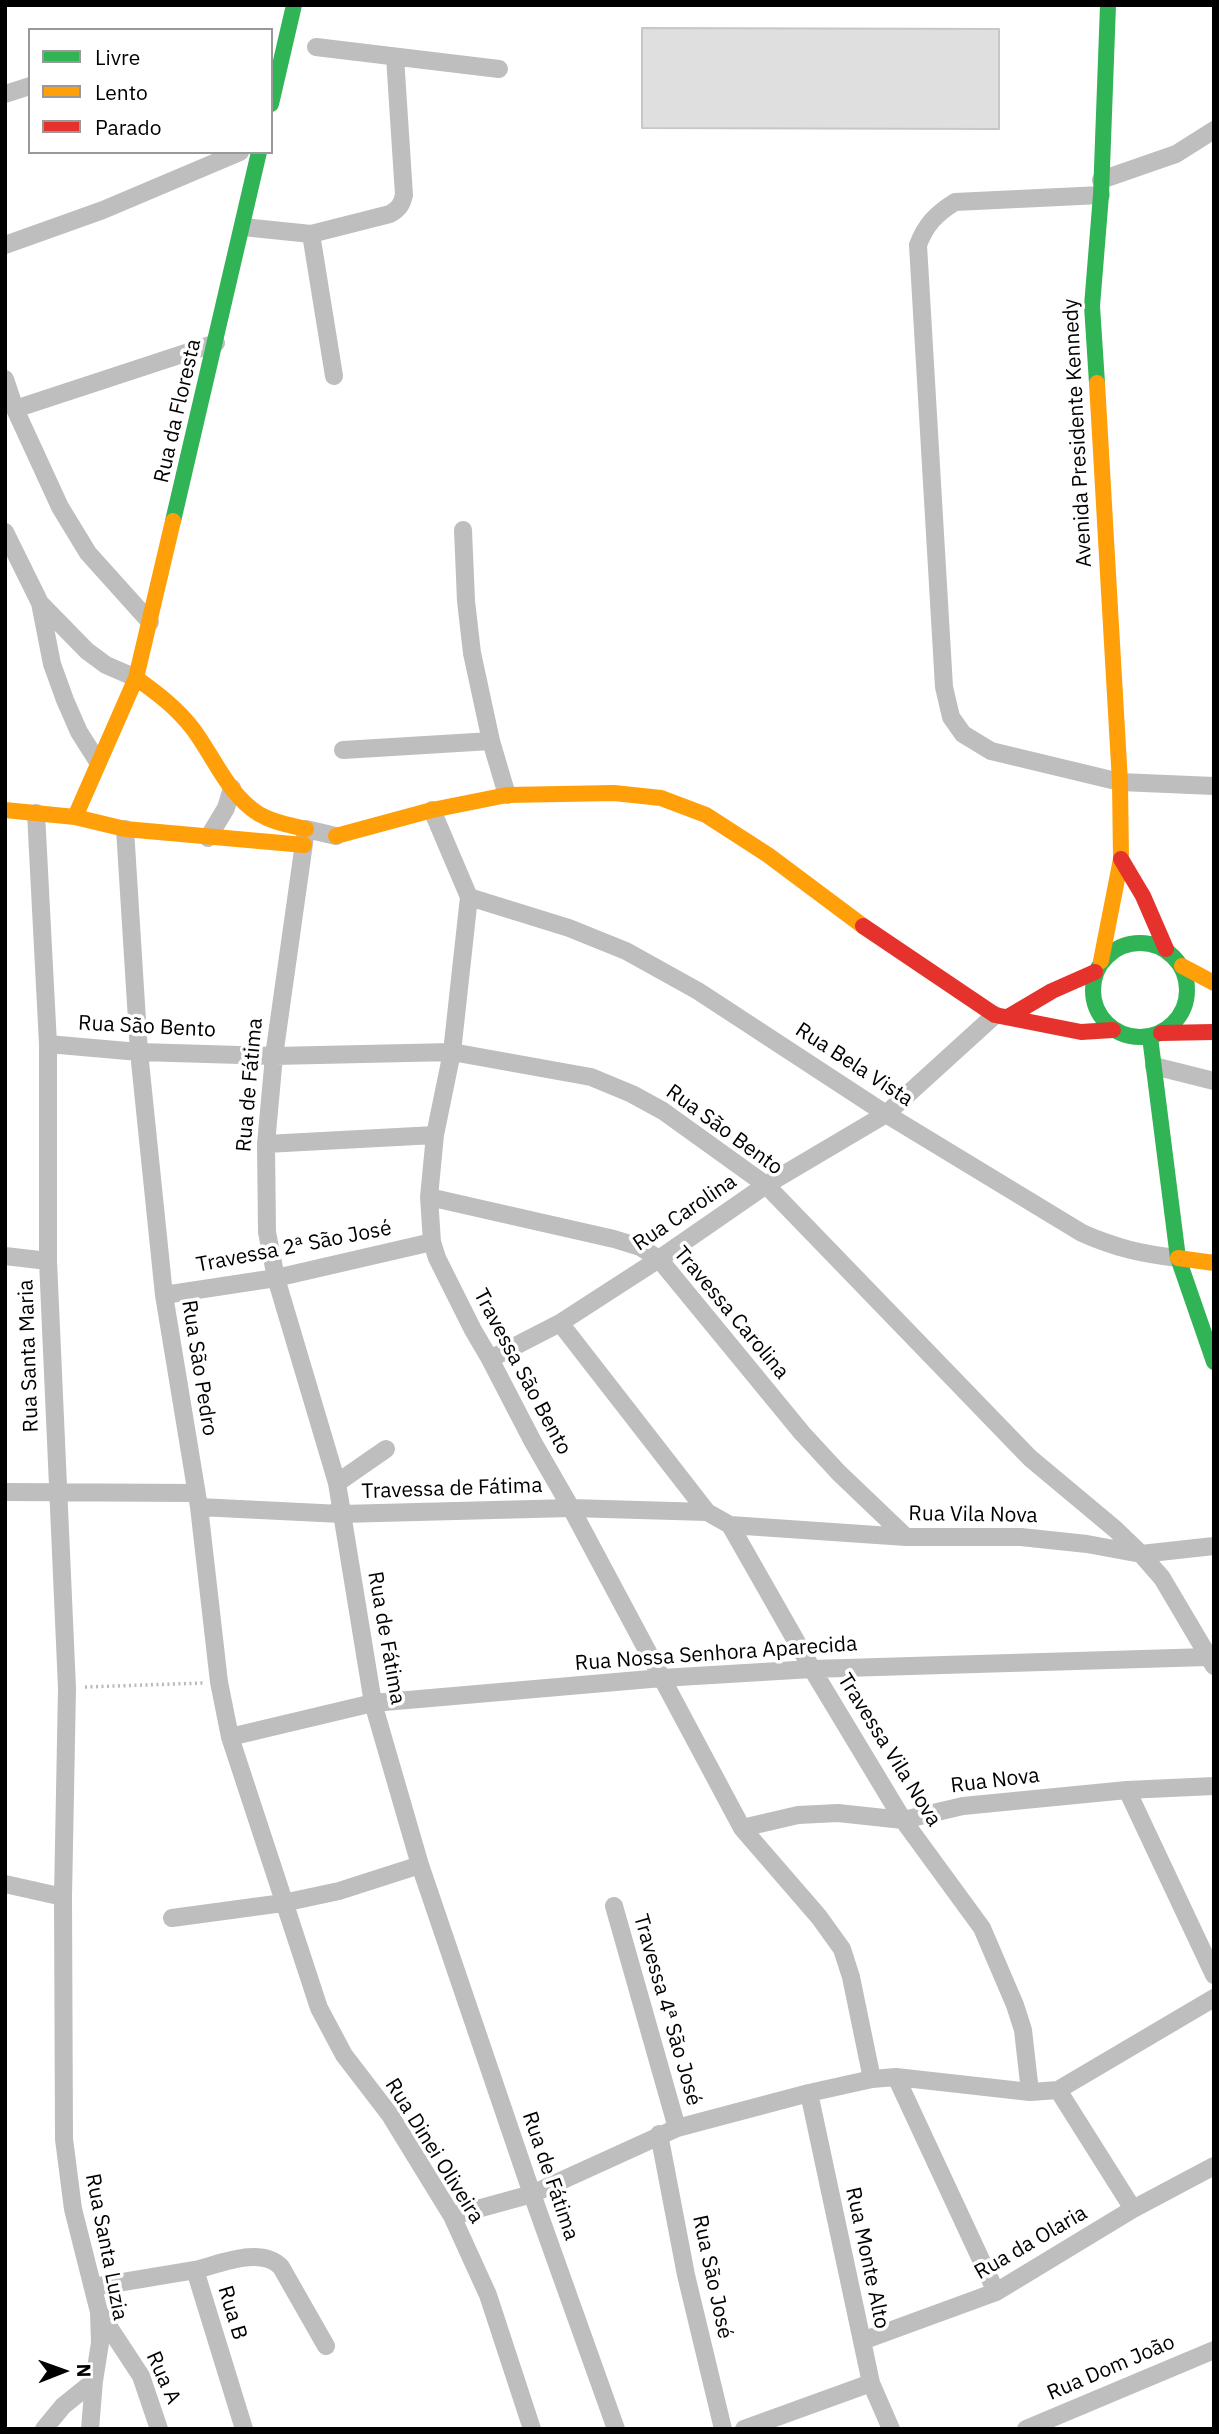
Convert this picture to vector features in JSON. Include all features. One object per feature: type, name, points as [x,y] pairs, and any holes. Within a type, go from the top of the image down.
[{"type":"street","points":[[273,88],[276,65],[295,5]]},
{"type":"street","name":"Avenida Presidente Kennedy","points":[[1108,5],[1101,187],[1092,306],[1120,782],[1121,859],[1092,993],[1098,1014],[1113,1030]]},
{"type":"street","points":[[316,47],[499,69]]},
{"type":"street","points":[[243,227],[311,234],[390,214],[402,204],[404,195],[395,57]]},
{"type":"street","points":[[5,94],[28,87]]},
{"type":"street","points":[[1214,130],[1175,155],[1101,187],[955,202],[925,226],[918,245],[944,687],[951,717],[963,734],[991,751],[1120,782],[1214,786]]},
{"type":"street","points":[[5,245],[103,210],[235,154]]},
{"type":"street","name":"Rua da Floresta","points":[[75,817],[136,678],[260,154]]},
{"type":"street","points":[[311,234],[334,376]]},
{"type":"street","points":[[15,409],[216,343]]},
{"type":"street","points":[[5,379],[15,409],[60,507],[88,553],[150,622]]},
{"type":"street","points":[[463,530],[466,601],[472,653],[491,741],[507,795]]},
{"type":"street","points":[[5,532],[40,603],[52,664],[65,700],[79,732],[98,762]]},
{"type":"street","points":[[40,603],[87,651],[106,665],[136,678],[161,696],[183,717],[232,788],[252,808],[305,837]]},
{"type":"street","points":[[343,751],[491,741]]},
{"type":"street","points":[[208,838],[226,808],[232,788]]},
{"type":"street","points":[[5,810],[75,817],[125,829],[208,838],[305,837],[336,836],[432,810],[507,795],[614,793],[661,798],[706,815],[768,855],[880,938],[1002,1016],[1081,1032],[1113,1030],[1125,1036],[1214,1032]]},
{"type":"street","points":[[432,810],[469,897]]},
{"type":"street","name":"Rua Santa Maria","points":[[36,813],[48,1044],[48,1261],[66,1688],[63,1896]]},
{"type":"street","name":"Rua São Pedro","points":[[125,829],[139,1052],[164,1295],[198,1500],[219,1682],[230,1737],[284,1903]]},
{"type":"street","name":"Rua de Fátima","points":[[305,837],[274,1055],[266,1144],[267,1232],[276,1278],[337,1483],[373,1703],[420,1865],[532,2194],[616,2429]]},
{"type":"street","name":"Avenida Presidente Kennedy","points":[[1121,859],[1143,896],[1166,950],[1182,966],[1214,983]]},
{"type":"street","name":"Travessa São Bento","points":[[469,897],[452,1052],[435,1135],[429,1196],[432,1242],[437,1258],[473,1330],[742,1828],[820,1917],[842,1949],[851,1977],[872,2079]]},
{"type":"street","name":"Rua Bela Vista","points":[[469,897],[569,928],[626,951],[698,991],[886,1114],[1082,1233],[1115,1248],[1214,1263]]},
{"type":"street","points":[[1002,1016],[1098,966],[1120,946],[1144,942],[1166,950]]},
{"type":"street","points":[[1155,1035],[1176,1021],[1186,1004],[1187,985],[1182,966]]},
{"type":"street","name":"Rua Carolina","points":[[490,1359],[560,1323],[766,1185],[886,1114],[1002,1016]]},
{"type":"street","points":[[1155,1035],[1154,1066],[1178,1258],[1210,1341],[1214,1362]]},
{"type":"street","name":"Rua São Bento","points":[[48,1044],[139,1052],[274,1055],[452,1052],[591,1077],[632,1094],[663,1111],[766,1185],[1030,1458],[1141,1554],[1162,1578],[1211,1662]]},
{"type":"street","points":[[1154,1066],[1214,1081]]},
{"type":"street","points":[[266,1144],[435,1135]]},
{"type":"street","name":"Travessa Carolina","points":[[429,1196],[614,1239],[640,1247],[659,1259],[802,1433],[839,1473],[906,1537]]},
{"type":"street","name":"Travessa 2ª São José","points":[[164,1295],[276,1278],[432,1242]]},
{"type":"street","points":[[5,1256],[48,1261]]},
{"type":"street","points":[[560,1323],[707,1512],[730,1525]]},
{"type":"street","points":[[337,1483],[386,1449]]},
{"type":"street","name":"Travessa de Fátima","points":[[5,1492],[198,1500],[341,1514],[571,1508],[707,1512]]},
{"type":"street","name":"Rua Vila Nova","points":[[730,1525],[906,1537],[1021,1537],[1087,1544],[1141,1554],[1214,1546]]},
{"type":"street","name":"Travessa Vila Nova","points":[[730,1525],[812,1669],[903,1820],[982,1928],[1023,2030],[1030,2092]]},
{"type":"street","name":"Rua Nossa Senhora Aparecida","points":[[230,1737],[373,1703],[662,1678],[812,1669],[1211,1662]]},
{"type":"street","name":"Rua Nova","points":[[742,1828],[798,1815],[838,1813],[903,1820],[963,1806],[1127,1790],[1214,1786]]},
{"type":"street","points":[[1127,1790],[1214,1975]]},
{"type":"street","points":[[172,1918],[284,1903],[339,1891],[420,1865]]},
{"type":"street","points":[[5,1884],[63,1896]]},
{"type":"street","name":"Rua Santa Luzia","points":[[63,1896],[64,2139],[73,2209],[99,2312],[100,2343],[93,2381],[90,2429]]},
{"type":"street","name":"Rua Dinei Oliveira","points":[[284,1903],[319,2008],[344,2054],[390,2115],[452,2216],[488,2295],[532,2429]]},
{"type":"street","name":"Travessa 4ª São José","points":[[614,1906],[677,2127]]},
{"type":"street","points":[[452,2216],[532,2194],[677,2127],[872,2079],[896,2077],[1030,2092],[1058,2090],[1214,1998]]},
{"type":"street","points":[[896,2077],[996,2292]]},
{"type":"street","points":[[1058,2090],[1133,2209]]},
{"type":"street","name":"Rua Monte Alto","points":[[809,2093],[871,2383],[891,2429]]},
{"type":"street","name":"Rua São José","points":[[659,2134],[686,2275],[723,2429]]},
{"type":"street","name":"Rua da Olaria","points":[[862,2340],[996,2292],[1133,2209],[1214,2166]]},
{"type":"street","points":[[195,2270],[258,2256],[275,2261],[326,2346]]},
{"type":"street","name":"Rua B","points":[[93,2287],[195,2270],[244,2429]]},
{"type":"street","name":"Rua A","points":[[99,2312],[141,2376],[159,2429]]},
{"type":"street","name":"Rua Dom João","points":[[1026,2429],[1052,2424],[1214,2350]]},
{"type":"street","points":[[44,2429],[62,2406],[93,2381]]},
{"type":"street","points":[[744,2429],[871,2383]]},
{"type":"path","points":[[66,1688],[219,1682]]},
{"type":"building","points":[[642,28],[999,29],[999,129],[642,128]]},
{"type":"traffic: fast","points":[[273,95],[294,5]]},
{"type":"traffic: fast","points":[[1097,383],[1092,306],[1101,195],[1108,5]]},
{"type":"traffic: fast","points":[[173,521],[259,154]]},
{"type":"traffic: fast","points":[[1140,943],[1158,946],[1174,956],[1184,972],[1187,990],[1184,1008],[1174,1024],[1158,1034],[1140,1037],[1122,1034],[1106,1024],[1096,1008],[1093,990],[1096,972],[1106,956],[1122,946],[1140,943]]},
{"type":"traffic: fast","points":[[1150,1037],[1178,1258],[1214,1362]]},
{"type":"traffic: slow","points":[[1097,383],[1120,782],[1121,859],[1101,961]]},
{"type":"traffic: slow","points":[[75,817],[136,678],[173,521]]},
{"type":"traffic: slow","points":[[136,678],[187,721],[230,786],[248,806],[270,820],[306,829]]},
{"type":"traffic: slow","points":[[336,836],[432,810],[507,795],[614,793],[661,798],[706,815],[768,855],[863,926]]},
{"type":"traffic: slow","points":[[5,810],[75,817],[125,829],[304,845]]},
{"type":"traffic: slow","points":[[1182,966],[1214,983]]},
{"type":"traffic: slow","points":[[1178,1258],[1214,1263]]},
{"type":"traffic: jam","points":[[1121,859],[1143,896],[1166,949]]},
{"type":"traffic: jam","points":[[863,926],[995,1015],[1081,1032],[1113,1030]]},
{"type":"traffic: jam","points":[[1008,1017],[1052,991],[1095,972]]},
{"type":"traffic: jam","points":[[1161,1033],[1214,1032]]}]
